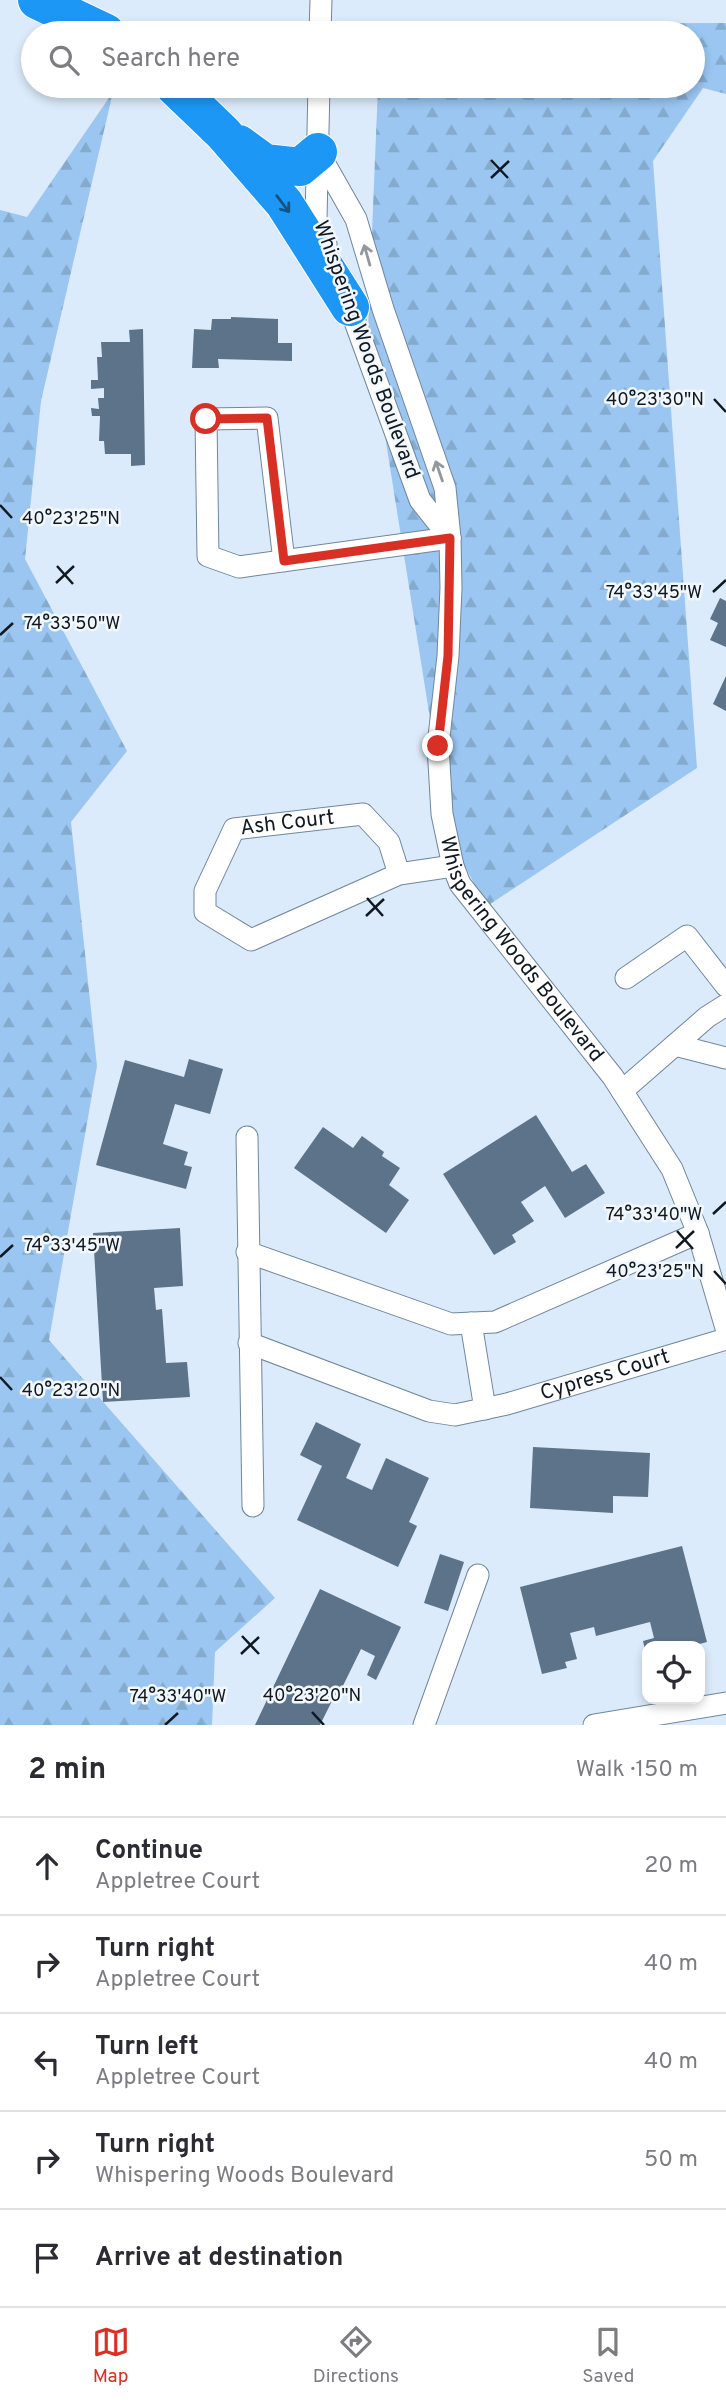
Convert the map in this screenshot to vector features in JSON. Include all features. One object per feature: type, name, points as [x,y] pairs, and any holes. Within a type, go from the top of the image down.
[{"type":"highway","points":[[37,0],[81,21]]},
{"type":"highway","points":[[187,98],[223,133],[284,203],[350,307]]},
{"type":"highway","points":[[223,133],[265,163],[299,167],[318,152]]},
{"type":"street","points":[[320,21],[321,0]]},
{"type":"street","name":"Whispering Woods Boulevard","points":[[319,98],[316,219],[420,500],[450,538]]},
{"type":"street","name":"Whispering Woods Boulevard","points":[[318,152],[356,219],[383,309],[445,488],[450,538],[448,656],[438,746],[442,814],[453,866],[460,884],[622,1091],[672,1169],[698,1233],[726,1328]]},
{"type":"street","points":[[284,561],[267,418],[206,419],[208,556],[239,567],[284,561],[450,538]]},
{"type":"street","name":"Ash Court","points":[[399,874],[389,842],[363,814],[234,829],[205,891],[205,912],[251,940],[399,874],[453,866]]},
{"type":"street","points":[[626,978],[687,936],[726,986]]},
{"type":"street","points":[[622,1091],[707,1017],[726,1005]]},
{"type":"street","points":[[676,1045],[726,1058]]},
{"type":"street","points":[[247,1138],[253,1506]]},
{"type":"street","points":[[247,1252],[452,1324],[495,1322],[698,1233]]},
{"type":"street","points":[[471,1323],[485,1409]]},
{"type":"street","name":"Cypress Court","points":[[249,1343],[429,1411],[455,1415],[506,1404],[726,1339]]},
{"type":"street","points":[[424,1725],[478,1576]]},
{"type":"street","points":[[596,1725],[726,1703]]},
{"type":"green space","points":[[705,23],[726,23],[726,94],[705,89]]},
{"type":"green space","points":[[109,98],[112,98],[41,401],[25,559],[127,751],[71,822],[97,1066],[49,1340],[275,1598],[215,1652],[212,1725],[0,1725],[0,210],[27,217]]},
{"type":"green space","points":[[378,98],[696,98],[653,161],[697,768],[487,906],[449,838],[368,329]]},
{"type":"building","points":[[212,319],[278,319],[278,343],[292,343],[292,361],[218,359],[219,368],[192,368],[194,329],[211,330]]},
{"type":"building","points":[[143,329],[145,465],[131,466],[131,454],[105,454],[104,441],[99,441],[100,416],[92,416],[91,408],[99,409],[98,398],[104,398],[104,388],[91,389],[91,380],[98,380],[97,357],[102,357],[101,342],[130,342],[129,330]]},
{"type":"building","points":[[720,598],[726,601],[726,647],[710,640],[718,623],[710,619]]},
{"type":"building","points":[[726,676],[726,711],[713,704]]},
{"type":"building","points":[[189,1059],[223,1069],[210,1114],[175,1104],[163,1144],[188,1152],[184,1165],[192,1167],[186,1189],[96,1165],[125,1060],[184,1077]]},
{"type":"building","points":[[536,1115],[572,1172],[586,1164],[605,1193],[565,1218],[545,1186],[521,1202],[534,1221],[512,1235],[516,1242],[494,1255],[443,1174]]},
{"type":"building","points":[[323,1127],[353,1148],[362,1136],[384,1152],[382,1156],[400,1168],[389,1185],[409,1200],[386,1233],[294,1168]]},
{"type":"building","points":[[180,1228],[183,1286],[154,1288],[156,1310],[162,1309],[166,1363],[187,1362],[190,1397],[103,1402],[93,1233]]},
{"type":"building","points":[[316,1422],[361,1444],[346,1478],[372,1490],[386,1458],[429,1478],[409,1522],[417,1526],[398,1567],[297,1520],[322,1466],[300,1455]]},
{"type":"building","points":[[533,1447],[650,1453],[648,1497],[613,1496],[613,1513],[530,1508]]},
{"type":"building","points":[[682,1546],[707,1642],[643,1641],[654,1638],[650,1622],[596,1636],[594,1627],[570,1633],[577,1659],[565,1662],[567,1668],[542,1674],[520,1587]]},
{"type":"building","points":[[440,1554],[464,1562],[448,1611],[424,1603]]},
{"type":"building","points":[[320,1589],[401,1627],[376,1680],[367,1675],[375,1656],[361,1649],[320,1725],[255,1725]]},
{"type":"route","points":[[206,419],[267,418],[284,561],[450,538],[448,656],[438,746]]}]
